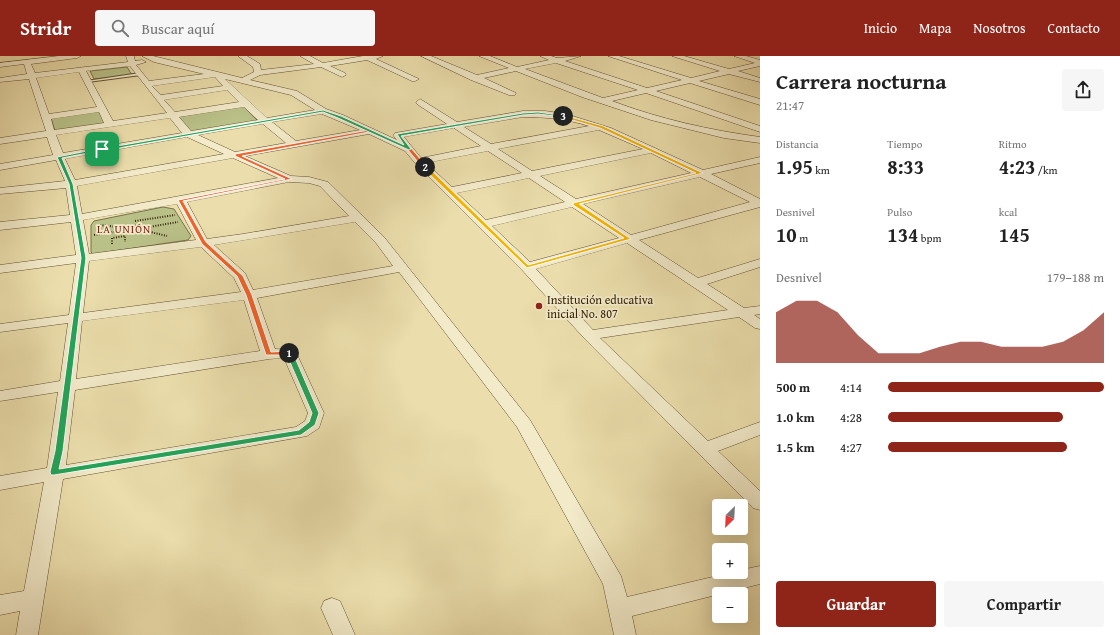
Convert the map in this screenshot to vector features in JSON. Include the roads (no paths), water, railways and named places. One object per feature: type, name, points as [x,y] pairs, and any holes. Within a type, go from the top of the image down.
[{"type":"street","points":[[0,65],[22,64],[77,56]]},
{"type":"street","points":[[146,56],[157,60],[294,93],[323,111],[340,117],[409,149]]},
{"type":"street","points":[[242,56],[257,66],[258,73]]},
{"type":"street","points":[[304,56],[342,75]]},
{"type":"street","points":[[242,81],[258,73],[379,56]]},
{"type":"street","points":[[425,56],[512,93]]},
{"type":"street","points":[[484,56],[603,102],[668,123],[725,136],[760,140]]},
{"type":"street","points":[[544,56],[760,129]]},
{"type":"street","points":[[474,78],[577,56]]},
{"type":"street","points":[[612,56],[760,102]]},
{"type":"street","points":[[676,56],[760,80]]},
{"type":"street","points":[[738,56],[760,63]]},
{"type":"street","points":[[366,57],[415,79]]},
{"type":"street","points":[[0,80],[22,64],[82,70],[131,60],[157,60]]},
{"type":"street","points":[[131,60],[146,84],[189,135],[289,179]]},
{"type":"street","points":[[603,102],[760,63]]},
{"type":"street","points":[[22,64],[45,117],[59,157],[71,184],[83,258],[77,318],[59,451],[54,472],[28,635]]},
{"type":"street","points":[[82,70],[110,125]]},
{"type":"street","points":[[146,84],[217,74]]},
{"type":"street","points":[[217,74],[228,88],[264,121],[295,145]]},
{"type":"street","points":[[158,98],[228,88]]},
{"type":"street","points":[[420,102],[760,325]]},
{"type":"street","points":[[0,141],[246,104]]},
{"type":"street","points":[[45,117],[102,109]]},
{"type":"street","points":[[0,167],[323,111]]},
{"type":"street","points":[[760,204],[701,173],[601,127],[558,115],[538,113],[398,135],[419,161],[527,267],[589,336],[760,503]]},
{"type":"street","points":[[419,161],[601,127]]},
{"type":"street","points":[[0,191],[71,184],[369,131]]},
{"type":"street","points":[[449,191],[652,150]]},
{"type":"street","points":[[484,224],[760,160]]},
{"type":"street","points":[[0,226],[177,206],[289,179],[309,180],[324,184],[380,240],[524,424],[613,583],[625,635]]},
{"type":"street","points":[[527,267],[760,204]]},
{"type":"street","points":[[177,206],[203,242],[240,276],[249,295],[268,354]]},
{"type":"street","points":[[0,269],[243,238],[357,218]]},
{"type":"street","points":[[696,283],[760,263]]},
{"type":"street","points":[[0,328],[249,295],[402,268]]},
{"type":"street","points":[[589,336],[760,310]]},
{"type":"street","points":[[0,396],[67,387],[268,354],[290,353],[316,413],[313,424],[301,432],[54,472],[0,483]]},
{"type":"street","points":[[704,448],[760,428]]},
{"type":"street","points":[[619,609],[760,575]]},
{"type":"street","points":[[0,605],[33,599]]},
{"type":"street","points":[[332,608],[344,635]]},
{"type":"lane","points":[[88,81],[140,74]]},
{"type":"place","name":"Institución educativa inicial No. 807","points":[[539,306]]},
{"type":"district","name":"LA UNIÓN","points":[[124,229]]}]
